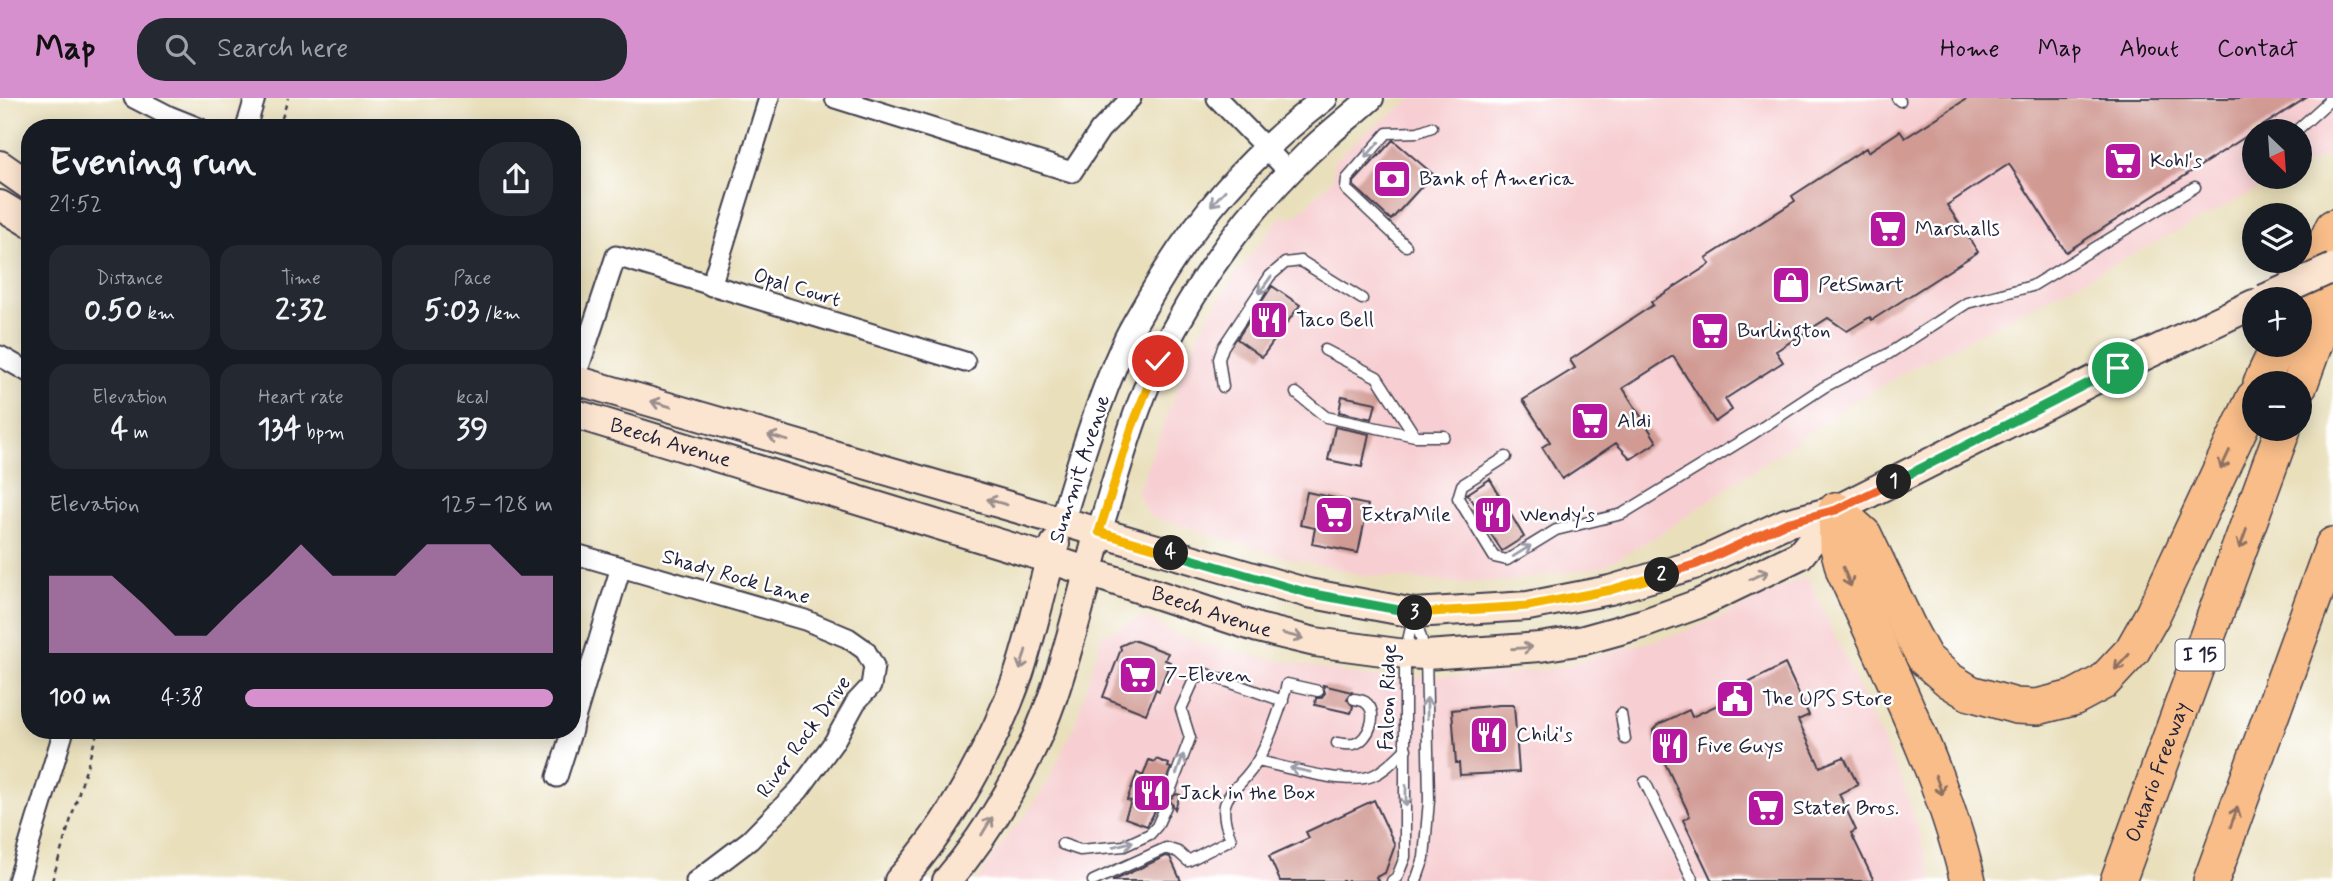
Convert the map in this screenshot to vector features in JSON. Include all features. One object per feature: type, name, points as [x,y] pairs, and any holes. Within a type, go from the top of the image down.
[{"type":"highway","points":[[2306,287],[2333,227]]},
{"type":"highway","points":[[2305,371],[2333,293]]},
{"type":"highway","points":[[1836,510],[1864,535],[1925,659],[1949,680],[1970,693],[2016,706],[2037,707],[2073,698],[2103,682],[2132,651],[2153,614],[2242,424]]},
{"type":"highway","name":"Ontario Freeway","points":[[2118,881],[2279,441]]},
{"type":"highway","points":[[1836,510],[1837,544],[1844,571],[1933,768],[1957,836],[1968,881]]},
{"type":"highway","points":[[2211,881],[2333,545]]},
{"type":"main road","points":[[0,165],[21,180]]},
{"type":"main road","points":[[0,205],[21,218]]},
{"type":"main road","points":[[2291,287],[2333,268]]},
{"type":"main road","name":"Beech Avenue","points":[[581,385],[1308,593],[1414,613],[1528,606],[1610,590],[1697,564],[1786,523],[1836,510],[2118,368],[2242,310]]},
{"type":"main road","name":"Beech Avenue","points":[[581,415],[1051,559],[1258,628],[1315,642],[1416,655],[1540,647],[1584,640],[1645,624],[1698,604],[1800,555],[1836,510]]},
{"type":"main road","name":"Summit Avenue","points":[[899,881],[967,786],[1000,719],[1019,672],[1062,521]]},
{"type":"main road","name":"Summit Avenue","points":[[947,881],[966,859],[987,827],[1020,769],[1052,698],[1099,532]]},
{"type":"street","points":[[134,98],[176,119]]},
{"type":"street","points":[[249,119],[255,98]]},
{"type":"street","points":[[711,286],[769,98]]},
{"type":"street","points":[[835,98],[1072,172],[1100,131],[1131,98]]},
{"type":"street","points":[[1217,98],[1289,172]]},
{"type":"street","name":"Summit Avenue","points":[[1062,521],[1100,403],[1125,342],[1168,265],[1210,206],[1289,126],[1325,98]]},
{"type":"street","name":"Summit Avenue","points":[[1099,532],[1132,427],[1158,361],[1215,262],[1251,214],[1289,172],[1371,98]]},
{"type":"street","name":"Opal Court","points":[[581,359],[616,256],[965,362]]},
{"type":"street","points":[[0,356],[21,368]]},
{"type":"street","name":"Shady Rock Lane","points":[[581,556],[805,620],[848,638],[865,650],[874,666]]},
{"type":"street","points":[[581,699],[621,567]]},
{"type":"street","name":"River Rock Drive","points":[[696,881],[750,840],[799,790],[834,742],[856,702],[871,686],[874,666]]},
{"type":"street","points":[[18,881],[61,739]]},
{"type":"street","points":[[557,777],[569,739]]},
{"type":"lane","points":[[2309,119],[2329,98]]},
{"type":"lane","points":[[1406,246],[1346,189],[1347,179],[1387,134],[1418,132],[1432,127]]},
{"type":"lane","points":[[1506,457],[1462,485],[1458,498],[1494,557],[1507,560],[1556,530],[1622,514],[1824,387],[1888,354],[1967,303],[2032,286],[2195,187]]},
{"type":"lane","points":[[1223,387],[1219,359],[1223,347],[1270,276],[1285,263],[1301,261],[1362,299]]},
{"type":"lane","points":[[1325,350],[1377,377],[1415,436]]},
{"type":"lane","points":[[1296,393],[1326,417],[1415,436],[1444,436]]},
{"type":"lane","name":"Falcon Ridge","points":[[1414,613],[1429,800],[1424,858],[1416,881]]},
{"type":"lane","name":"Falcon Ridge","points":[[1392,881],[1405,857],[1406,749],[1416,655],[1414,613]]},
{"type":"lane","points":[[1170,791],[1190,738],[1181,709],[1194,680],[1206,674],[1283,701]]},
{"type":"lane","points":[[1093,881],[1166,848],[1178,852],[1188,861],[1231,839],[1223,817],[1225,802],[1258,761],[1283,701],[1287,684],[1318,691]]},
{"type":"lane","points":[[1338,743],[1352,745],[1362,741],[1371,728],[1370,708],[1365,702],[1354,699]]},
{"type":"lane","points":[[1621,714],[1625,738]]},
{"type":"lane","points":[[1258,761],[1359,780],[1373,776],[1406,749]]},
{"type":"lane","points":[[1645,782],[1693,881]]},
{"type":"lane","points":[[1062,844],[1080,850],[1124,846],[1150,834],[1157,826],[1166,806]]},
{"type":"path","points":[[282,119],[288,98]]},
{"type":"path","points":[[52,881],[95,739]]},
{"type":"shaded area","points":[[1414,98],[2333,98],[2333,146],[2330,153],[2312,162],[2312,119],[2242,119],[2242,189],[2259,189],[1899,375],[1850,404],[1657,536],[1605,566],[1511,581],[1458,583],[1363,575],[1289,558],[1149,516],[1137,493],[1198,333],[1233,278],[1280,218],[1296,216],[1332,180],[1334,161],[1365,133]]},
{"type":"shaded area","points":[[1808,577],[1907,793],[1933,881],[977,881],[1047,784],[1074,726],[1102,635],[1141,617],[1157,622],[1172,634],[1228,651],[1368,677],[1471,676],[1547,670],[1678,634],[1733,612],[1789,583]]},
{"type":"building","points":[[1968,98],[2306,98],[2273,119],[2242,119],[2242,139],[2066,252],[2009,164],[1947,205],[1978,252],[1872,320],[1870,317],[1847,331],[1828,318],[1776,351],[1783,362],[1725,399],[1732,410],[1715,422],[1673,356],[1623,388],[1657,442],[1631,459],[1616,443],[1562,479],[1542,447],[1550,442],[1523,400],[1575,368],[1570,360],[1710,264],[1706,258],[1795,201],[1792,196],[1866,148],[1868,152],[1900,131],[1905,138]]},
{"type":"building","name":"Bank of America","points":[[1393,140],[1433,174],[1391,220],[1354,186],[1354,182]]},
{"type":"building","name":"Taco Bell","points":[[1272,286],[1300,305],[1262,357],[1237,339]]},
{"type":"building","points":[[1342,396],[1376,403],[1372,419],[1339,412]]},
{"type":"building","points":[[1335,427],[1369,434],[1362,467],[1328,460]]},
{"type":"building","name":"Wendy's","points":[[1490,479],[1524,537],[1502,551],[1467,494]]},
{"type":"building","name":"ExtraMile","points":[[1307,492],[1368,505],[1358,553],[1312,544],[1315,528],[1300,525]]},
{"type":"building","name":"7-Eleven","points":[[1133,640],[1168,653],[1165,660],[1170,662],[1159,691],[1156,689],[1146,714],[1103,697],[1120,646]]},
{"type":"building","name":"Stater Bros.","points":[[1785,664],[1809,715],[1798,720],[1820,767],[1844,757],[1858,785],[1839,794],[1856,830],[1851,833],[1874,881],[1712,881],[1683,820],[1690,816],[1653,738],[1653,730],[1659,724],[1689,710],[1692,717],[1724,702],[1738,688]]},
{"type":"building","points":[[1323,685],[1352,692],[1347,699],[1353,706],[1351,713],[1315,705],[1316,698],[1321,698],[1325,693]]},
{"type":"building","points":[[1514,705],[1519,772],[1460,775],[1459,763],[1456,763],[1452,710]]},
{"type":"building","name":"Jack in the Box","points":[[1156,759],[1169,764],[1168,767],[1171,768],[1163,788],[1164,795],[1171,798],[1180,795],[1175,809],[1170,800],[1161,800],[1147,826],[1125,818],[1131,801],[1127,800],[1137,773],[1143,776],[1149,760],[1155,762]]},
{"type":"building","points":[[1374,800],[1395,845],[1385,873],[1376,877],[1378,881],[1280,881],[1269,856],[1309,838],[1306,832]]},
{"type":"building","points":[[1166,856],[1170,857],[1181,881],[1112,881]]},
{"type":"place","name":"Kohl's","points":[[2123,161]]},
{"type":"place","name":"Bank of America","points":[[1392,179]]},
{"type":"place","name":"Marshalls","points":[[1888,229]]},
{"type":"place","name":"PetSmart","points":[[1791,285]]},
{"type":"place","name":"Taco Bell","points":[[1269,320]]},
{"type":"place","name":"Burlington","points":[[1710,331]]},
{"type":"place","name":"Aldi","points":[[1590,421]]},
{"type":"place","name":"ExtraMile","points":[[1334,515]]},
{"type":"place","name":"Wendy's","points":[[1493,515]]},
{"type":"place","name":"7-Eleven","points":[[1138,675]]},
{"type":"place","name":"The UPS Store","points":[[1735,699]]},
{"type":"place","name":"Chili's","points":[[1489,735]]},
{"type":"place","name":"Five Guys","points":[[1670,746]]},
{"type":"place","name":"Jack in the Box","points":[[1152,793]]},
{"type":"place","name":"Stater Bros.","points":[[1766,808]]},
{"type":"route","points":[[1158,361],[1132,427],[1099,532],[1308,593],[1414,613],[1528,606],[1575,598],[1697,564],[1786,523],[1836,510],[2118,368]]}]
